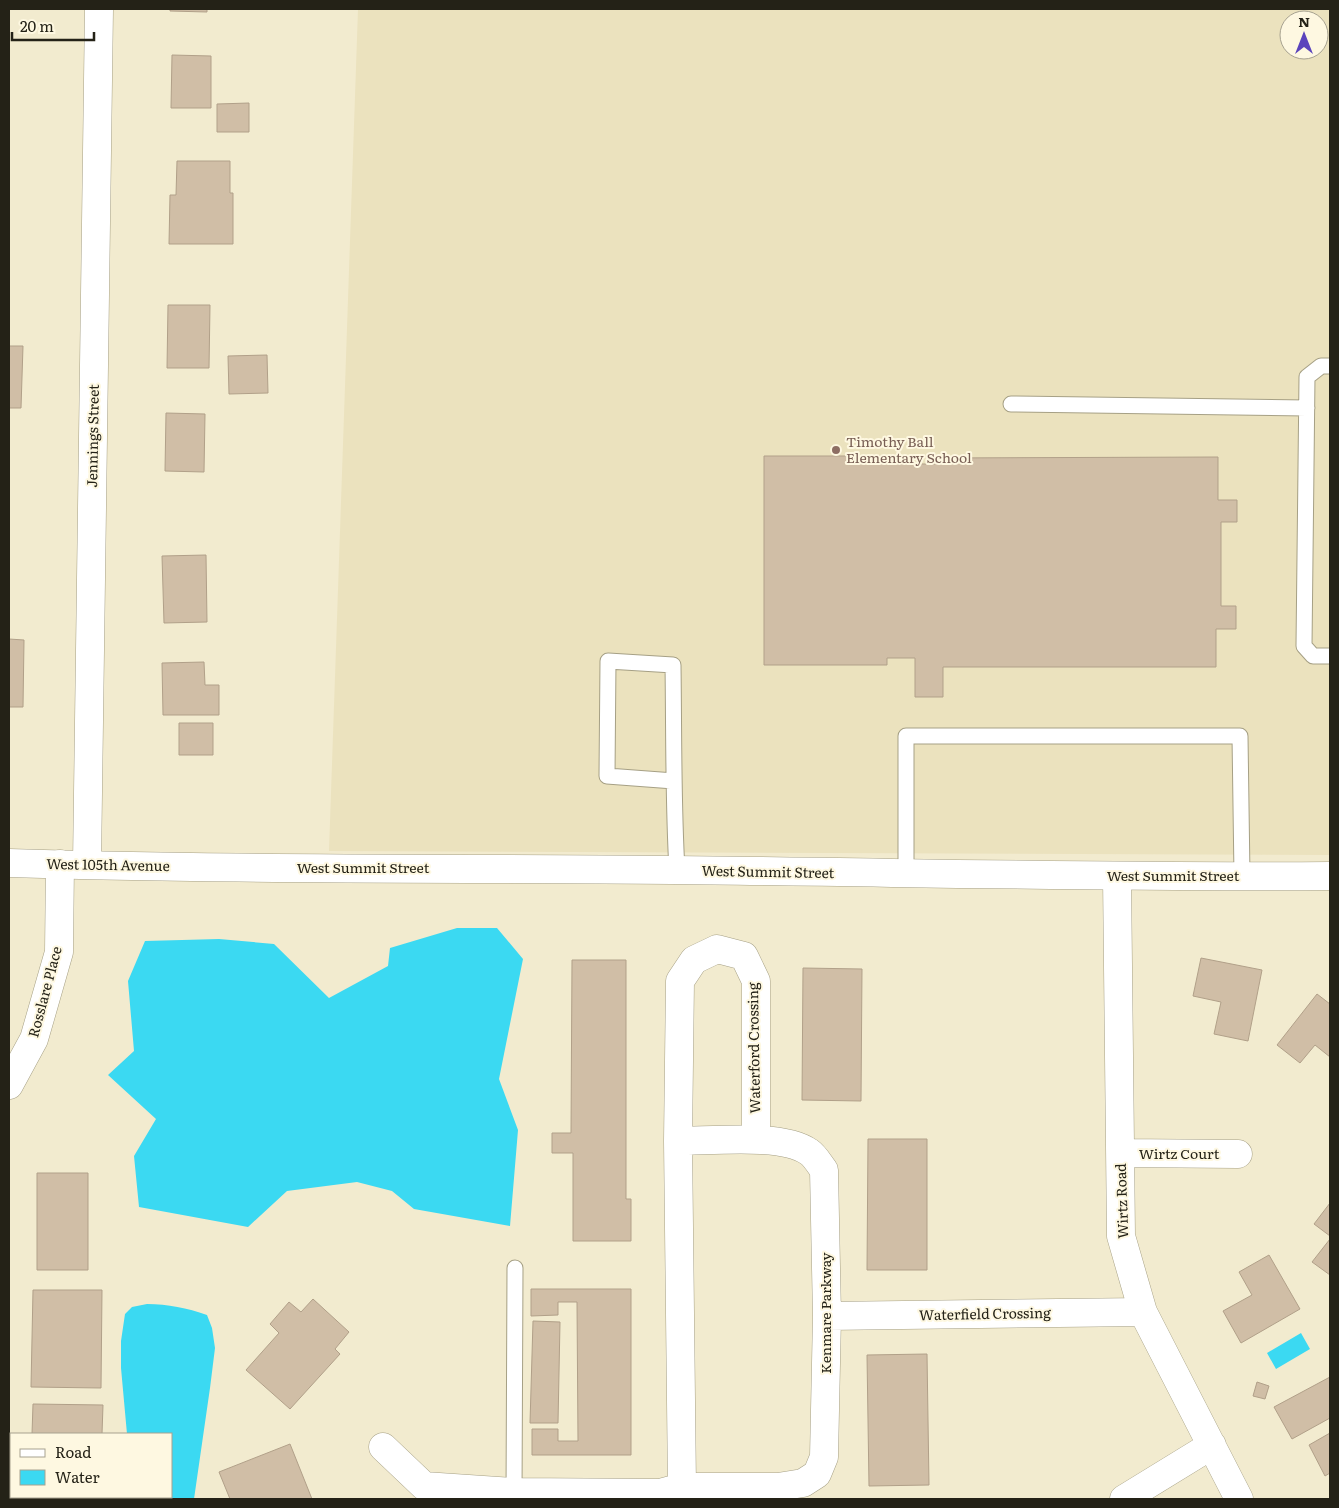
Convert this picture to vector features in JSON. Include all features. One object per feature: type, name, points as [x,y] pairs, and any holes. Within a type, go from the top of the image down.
[{"type":"street","name":"Jennings Street","points":[[86,864],[99,9]]},
{"type":"street","name":"West 105th Avenue","points":[[9,863],[207,867]]},
{"type":"street","name":"Rosslare Place","points":[[9,1085],[34,1039],[59,952],[60,864]]},
{"type":"street","name":"West Summit Street","points":[[207,867],[676,870],[1117,876],[1330,876]]},
{"type":"street","name":"Wirtz Road","points":[[1117,876],[1121,1236],[1143,1312],[1239,1499]]},
{"type":"street","name":"Waterford Crossing","points":[[678,1142],[680,980],[694,960],[718,948],[744,956],[756,982],[756,1140]]},
{"type":"street","name":"Kenmare Parkway","points":[[383,1447],[424,1486],[514,1496],[682,1493],[803,1483],[817,1474],[824,1457],[827,1316],[824,1170],[810,1152],[791,1143],[756,1140],[678,1142]]},
{"type":"street","points":[[678,1142],[682,1493]]},
{"type":"street","name":"Wirtz Court","points":[[1121,1153],[1238,1154]]},
{"type":"street","name":"Waterfield Crossing","points":[[827,1316],[1143,1312]]},
{"type":"street","points":[[1124,1499],[1212,1445]]},
{"type":"lane","points":[[1330,366],[1321,366],[1308,377],[1304,646],[1313,656],[1330,656]]},
{"type":"lane","points":[[1011,404],[1307,408]]},
{"type":"lane","points":[[674,781],[607,776],[608,661],[673,665],[674,781],[673,798],[676,870]]},
{"type":"lane","points":[[906,874],[906,736],[1240,736],[1242,876]]},
{"type":"lane","points":[[514,1268],[514,1496]]},
{"type":"shaded area","name":"Timothy Ball Elementary School","points":[[358,9],[1330,9],[1330,855],[329,851]]},
{"type":"water","points":[[457,928],[497,928],[523,959],[499,1079],[518,1130],[510,1226],[414,1209],[392,1191],[357,1182],[287,1191],[248,1227],[139,1207],[134,1156],[156,1119],[108,1075],[134,1051],[128,981],[145,941],[219,939],[274,944],[329,998],[388,966],[390,948]]},
{"type":"water","points":[[147,1304],[192,1310],[207,1315],[212,1328],[215,1348],[194,1499],[128,1499],[172,1498],[172,1433],[127,1433],[121,1368],[121,1341],[125,1314],[132,1307]]},
{"type":"water","points":[[1301,1333],[1310,1349],[1276,1369],[1267,1353]]},
{"type":"building","points":[[170,9],[207,9],[207,12],[170,11]]},
{"type":"building","points":[[172,55],[211,56],[211,108],[171,108]]},
{"type":"building","points":[[249,103],[249,132],[217,132],[217,104]]},
{"type":"building","points":[[177,161],[230,161],[230,193],[233,193],[233,244],[169,244],[170,195],[176,195]]},
{"type":"building","points":[[168,305],[210,305],[209,368],[167,368]]},
{"type":"building","points":[[9,346],[23,346],[21,408],[9,408]]},
{"type":"building","points":[[267,355],[268,393],[229,394],[228,356]]},
{"type":"building","points":[[166,413],[205,414],[204,472],[165,471]]},
{"type":"building","points":[[764,456],[892,456],[892,464],[935,464],[935,458],[1218,457],[1218,500],[1237,500],[1237,522],[1221,522],[1221,606],[1236,606],[1236,629],[1216,629],[1216,667],[943,667],[943,697],[915,697],[915,658],[887,658],[887,665],[764,665]]},
{"type":"building","points":[[206,555],[207,622],[164,623],[162,556]]},
{"type":"building","points":[[9,639],[24,640],[23,707],[9,707]]},
{"type":"building","points":[[204,662],[205,685],[219,685],[219,715],[163,715],[162,663]]},
{"type":"building","points":[[179,723],[213,723],[213,755],[179,755]]},
{"type":"building","points":[[1201,958],[1262,970],[1248,1041],[1214,1034],[1221,1002],[1193,996]]},
{"type":"building","points":[[572,960],[626,960],[626,1199],[631,1199],[631,1241],[573,1241],[573,1153],[552,1153],[552,1133],[571,1133]]},
{"type":"building","points":[[803,968],[862,969],[861,1101],[802,1100]]},
{"type":"building","points":[[1317,994],[1330,1004],[1330,1057],[1315,1045],[1300,1063],[1277,1045]]},
{"type":"building","points":[[868,1139],[927,1139],[927,1270],[867,1270]]},
{"type":"building","points":[[37,1173],[88,1173],[88,1270],[37,1270]]},
{"type":"building","points":[[1330,1203],[1330,1236],[1314,1224]]},
{"type":"building","points":[[1330,1239],[1330,1275],[1312,1262]]},
{"type":"building","points":[[1269,1255],[1300,1309],[1241,1343],[1223,1311],[1252,1295],[1239,1272]]},
{"type":"building","points":[[531,1289],[631,1289],[631,1455],[532,1455],[532,1429],[558,1429],[558,1441],[578,1441],[577,1302],[558,1302],[558,1315],[531,1316]]},
{"type":"building","points":[[33,1290],[102,1290],[101,1388],[31,1387]]},
{"type":"building","points":[[313,1299],[349,1332],[335,1349],[340,1354],[290,1409],[246,1370],[279,1333],[270,1324],[289,1302],[301,1312]]},
{"type":"building","points":[[533,1321],[560,1322],[558,1423],[530,1423]]},
{"type":"building","points":[[927,1354],[929,1485],[869,1486],[867,1355]]},
{"type":"building","points":[[1330,1377],[1330,1418],[1292,1439],[1274,1407]]},
{"type":"building","points":[[1257,1382],[1269,1386],[1265,1399],[1253,1396]]},
{"type":"building","points":[[33,1404],[103,1405],[102,1433],[32,1433]]},
{"type":"building","points":[[1330,1433],[1330,1473],[1325,1476],[1309,1445]]},
{"type":"building","points":[[290,1444],[312,1499],[230,1499],[219,1472]]},
{"type":"building","points":[[31,1498],[101,1498],[101,1499]]},
{"type":"place","name":"Timothy Ball Elementary School","points":[[836,450]]}]
